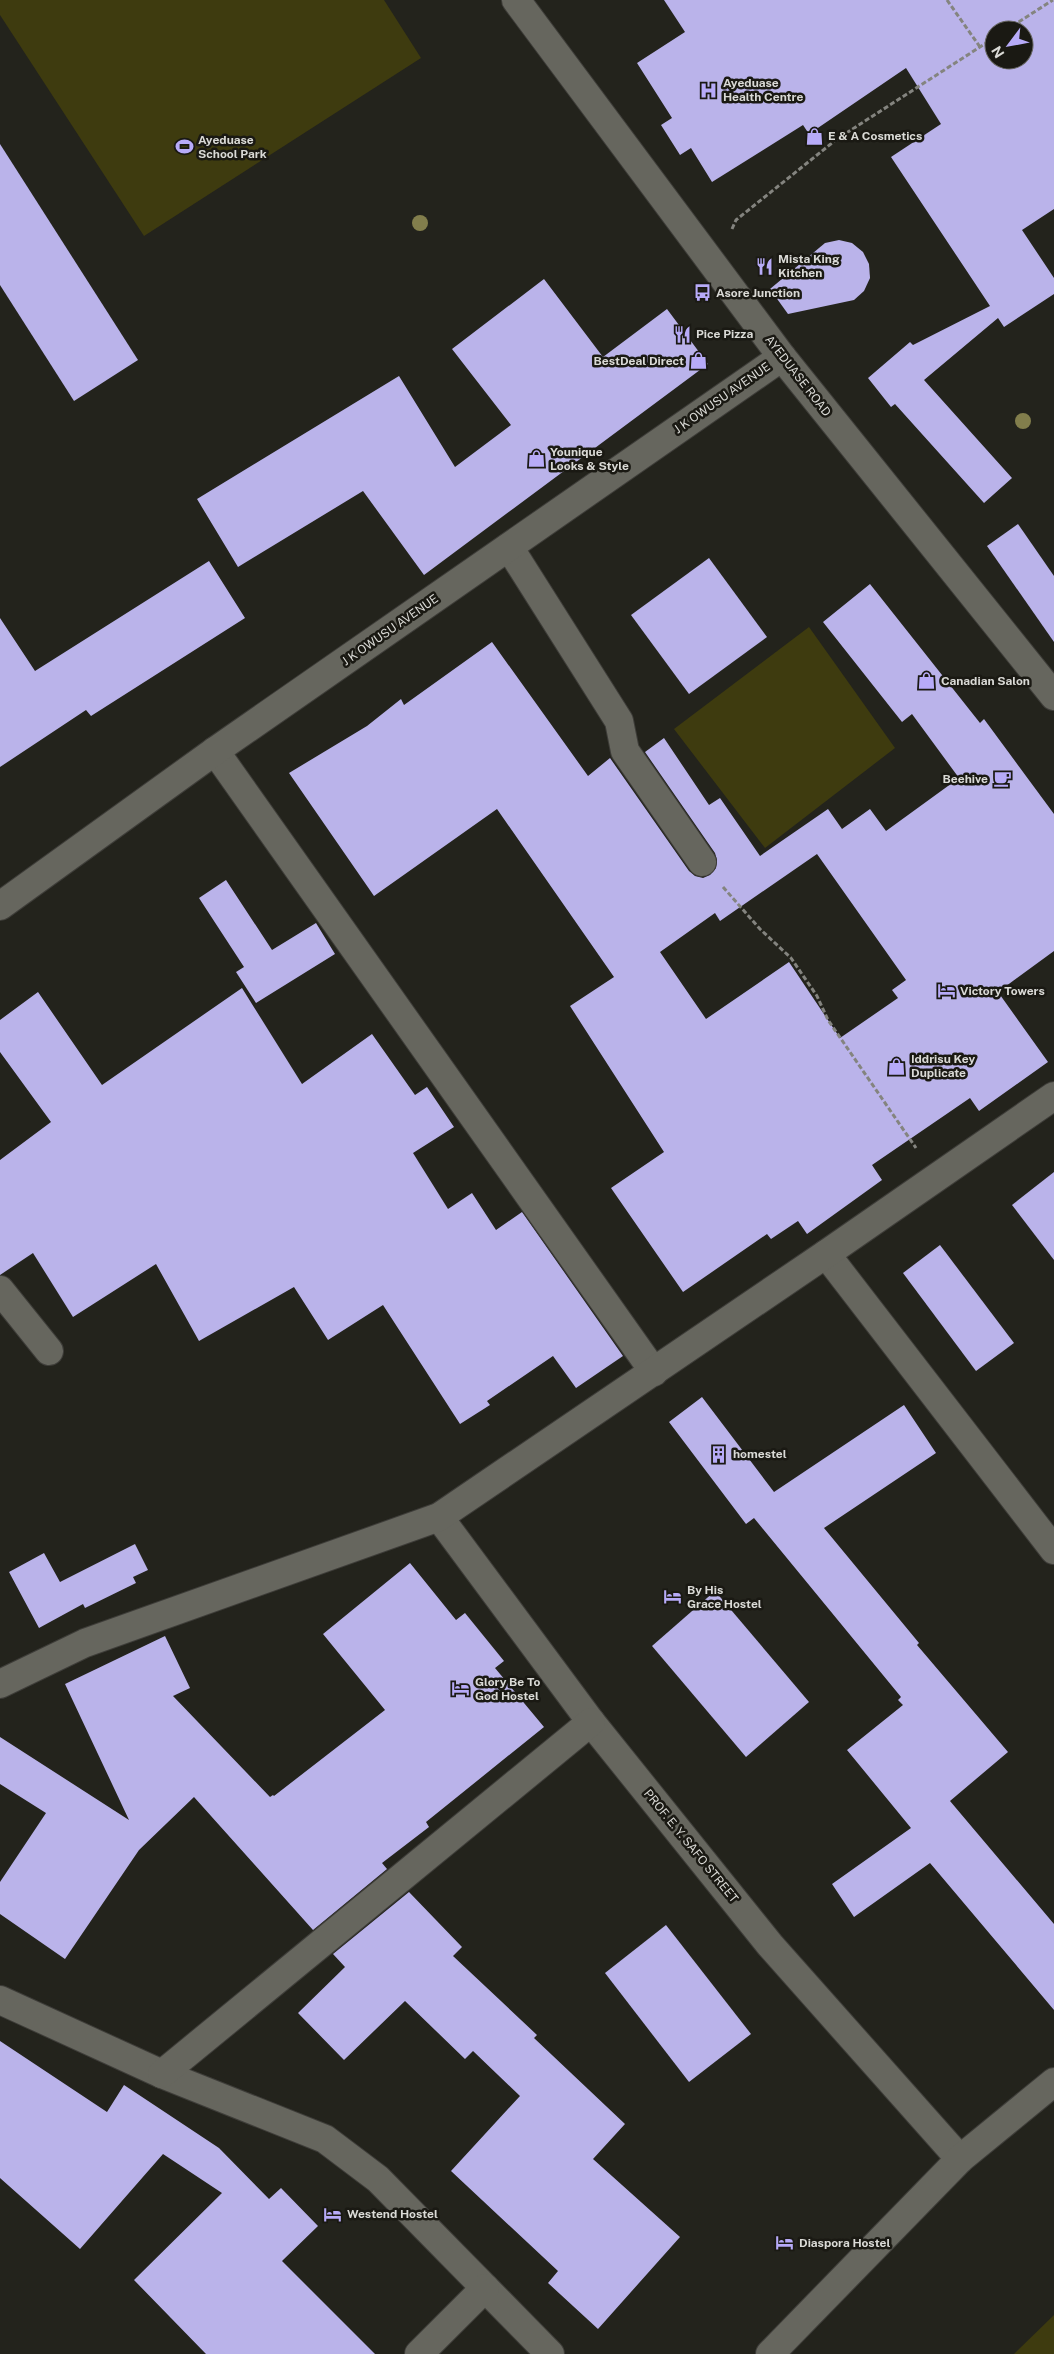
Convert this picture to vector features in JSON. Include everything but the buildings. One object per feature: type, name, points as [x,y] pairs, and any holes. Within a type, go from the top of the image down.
[{"type":"street","name":"AYEDUASE ROAD","points":[[516,0],[782,357],[1054,696]]},
{"type":"street","name":"J K OWUSU AVENUE","points":[[0,906],[215,751],[782,357]]},
{"type":"street","points":[[509,547],[618,721],[625,751],[702,862]]},
{"type":"street","points":[[215,751],[654,1372]]},
{"type":"street","points":[[0,1684],[85,1643],[439,1518],[1054,1096]]},
{"type":"street","points":[[826,1254],[1054,1550]]},
{"type":"street","points":[[0,1290],[49,1351]]},
{"type":"street","name":"PROF. E. Y. SAFO STREET","points":[[439,1518],[591,1722],[770,1945],[960,2159]]},
{"type":"street","points":[[162,2074],[591,1722]]},
{"type":"street","points":[[0,2000],[162,2074],[325,2139],[378,2179],[550,2354]]},
{"type":"street","points":[[770,2354],[960,2159],[1054,2082]]},
{"type":"street","points":[[419,2354],[485,2288]]},
{"type":"path","points":[[947,0],[980,47]]},
{"type":"path","points":[[1022,20],[1053,0]]},
{"type":"path","points":[[715,268],[736,220],[837,139],[984,44]]},
{"type":"path","points":[[702,862],[760,929],[791,958],[817,996],[828,1020],[936,1178]]},
{"type":"shaded area","name":"Ayeduase School Park","points":[[0,0],[384,0],[421,58],[144,236],[0,15]]},
{"type":"shaded area","points":[[809,627],[895,748],[765,848],[674,729]]},
{"type":"shaded area","points":[[1054,2315],[1054,2354],[1014,2354]]},
{"type":"place","name":"Ayeduase Health Centre","points":[[709,90]]},
{"type":"place","name":"E & A Cosmetics","points":[[814,136]]},
{"type":"place","name":"Ayeduase School Park","points":[[184,147]]},
{"type":"place","name":"Mista King Kitchen","points":[[764,266]]},
{"type":"place","name":"Asore Junction","points":[[702,293]]},
{"type":"place","name":"Pice Pizza","points":[[682,334]]},
{"type":"place","name":"BestDeal Direct","points":[[698,361]]},
{"type":"place","name":"Younique Looks & Style","points":[[536,459]]},
{"type":"place","name":"Canadian Salon","points":[[927,681]]},
{"type":"place","name":"Beehive","points":[[1002,779]]},
{"type":"place","name":"Victory Towers","points":[[946,991]]},
{"type":"place","name":"Iddrisu Key Duplicate","points":[[897,1066]]},
{"type":"place","name":"homestel","points":[[719,1454]]},
{"type":"place","name":"By His Grace Hostel","points":[[673,1597]]},
{"type":"place","name":"Glory Be To God Hostel","points":[[461,1689]]},
{"type":"place","name":"Westend Hostel","points":[[333,2214]]},
{"type":"place","name":"Diaspora Hostel","points":[[785,2243]]}]
